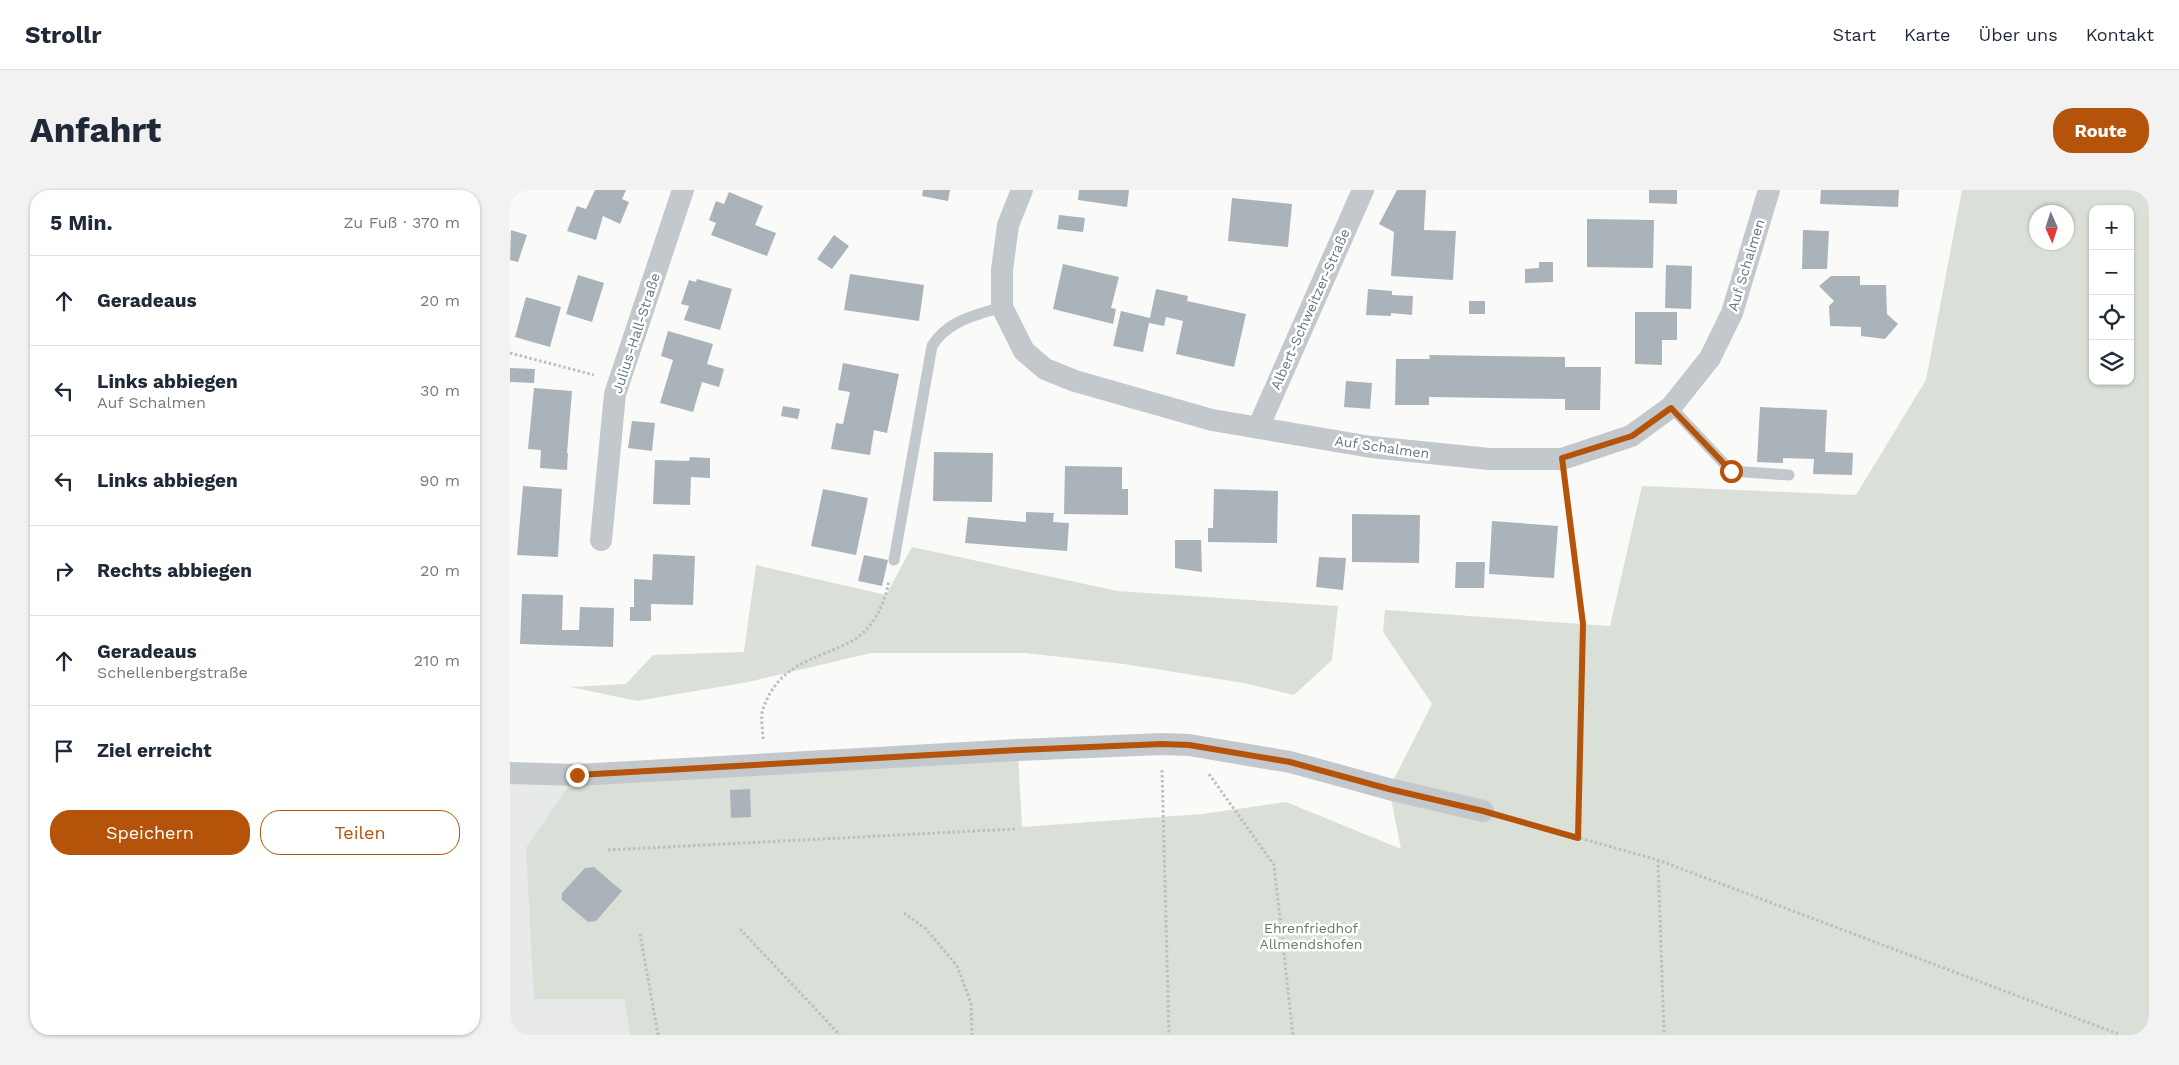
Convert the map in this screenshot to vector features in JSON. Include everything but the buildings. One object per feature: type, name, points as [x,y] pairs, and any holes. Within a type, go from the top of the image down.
[{"type":"street","name":"Julius-Hall-Straße","points":[[601,540],[615,394],[683,190]]},
{"type":"street","name":"Auf Schalmen","points":[[1022,190],[1008,226],[1002,270],[1002,307],[1024,351],[1045,368],[1075,381],[1212,420],[1372,447],[1489,460],[1562,458],[1632,436],[1671,408],[1710,358],[1732,313],[1769,190]]},
{"type":"street","name":"Albert-Schweitzer-Straße","points":[[1258,428],[1363,190]]},
{"type":"street","points":[[510,773],[577,775],[1018,750],[1162,744],[1189,745],[1290,762],[1389,789],[1483,811]]},
{"type":"lane","points":[[894,560],[932,346],[939,334],[950,326],[971,316],[1002,307]]},
{"type":"lane","points":[[1671,408],[1731,471],[1788,475]]},
{"type":"path","points":[[510,353],[619,381]]},
{"type":"path","points":[[1562,458],[1583,624],[1578,838]]},
{"type":"path","points":[[762,710],[779,679],[807,660],[852,641],[873,622],[886,595],[894,560]]},
{"type":"path","points":[[1162,744],[1169,1035]]},
{"type":"path","points":[[1189,745],[1274,865],[1293,1035]]},
{"type":"path","points":[[1483,811],[1658,860],[2121,1035]]},
{"type":"path","points":[[608,850],[1015,829]]},
{"type":"path","points":[[1658,860],[1664,1035]]},
{"type":"path","points":[[904,913],[926,929],[957,966],[970,1004],[972,1035]]},
{"type":"path","points":[[740,929],[840,1035]]},
{"type":"path","points":[[640,934],[658,1035]]},
{"type":"shaded area","points":[[510,783],[571,783],[534,999],[624,999],[630,1035],[510,1035]]},
{"type":"green space","name":"Ehrenfriedhof Allmendshofen","points":[[1962,190],[2149,190],[2149,1035],[630,1035],[624,999],[534,999],[526,848],[571,783],[1018,755],[1022,827],[1202,814],[1286,802],[1401,849],[1389,789],[1432,704],[1383,632],[1385,610],[1610,626],[1642,486],[1856,495],[1926,380]]},
{"type":"green space","points":[[912,547],[1117,591],[1338,606],[1332,660],[1294,695],[1244,683],[1124,664],[1026,653],[871,653],[748,682],[637,701],[570,687],[626,684],[653,655],[744,652],[756,565],[886,595]]},
{"type":"route","points":[[577,775],[1018,750],[1162,744],[1189,745],[1290,762],[1389,789],[1483,811],[1578,838],[1583,624],[1562,458],[1632,436],[1671,408],[1731,471]]}]
